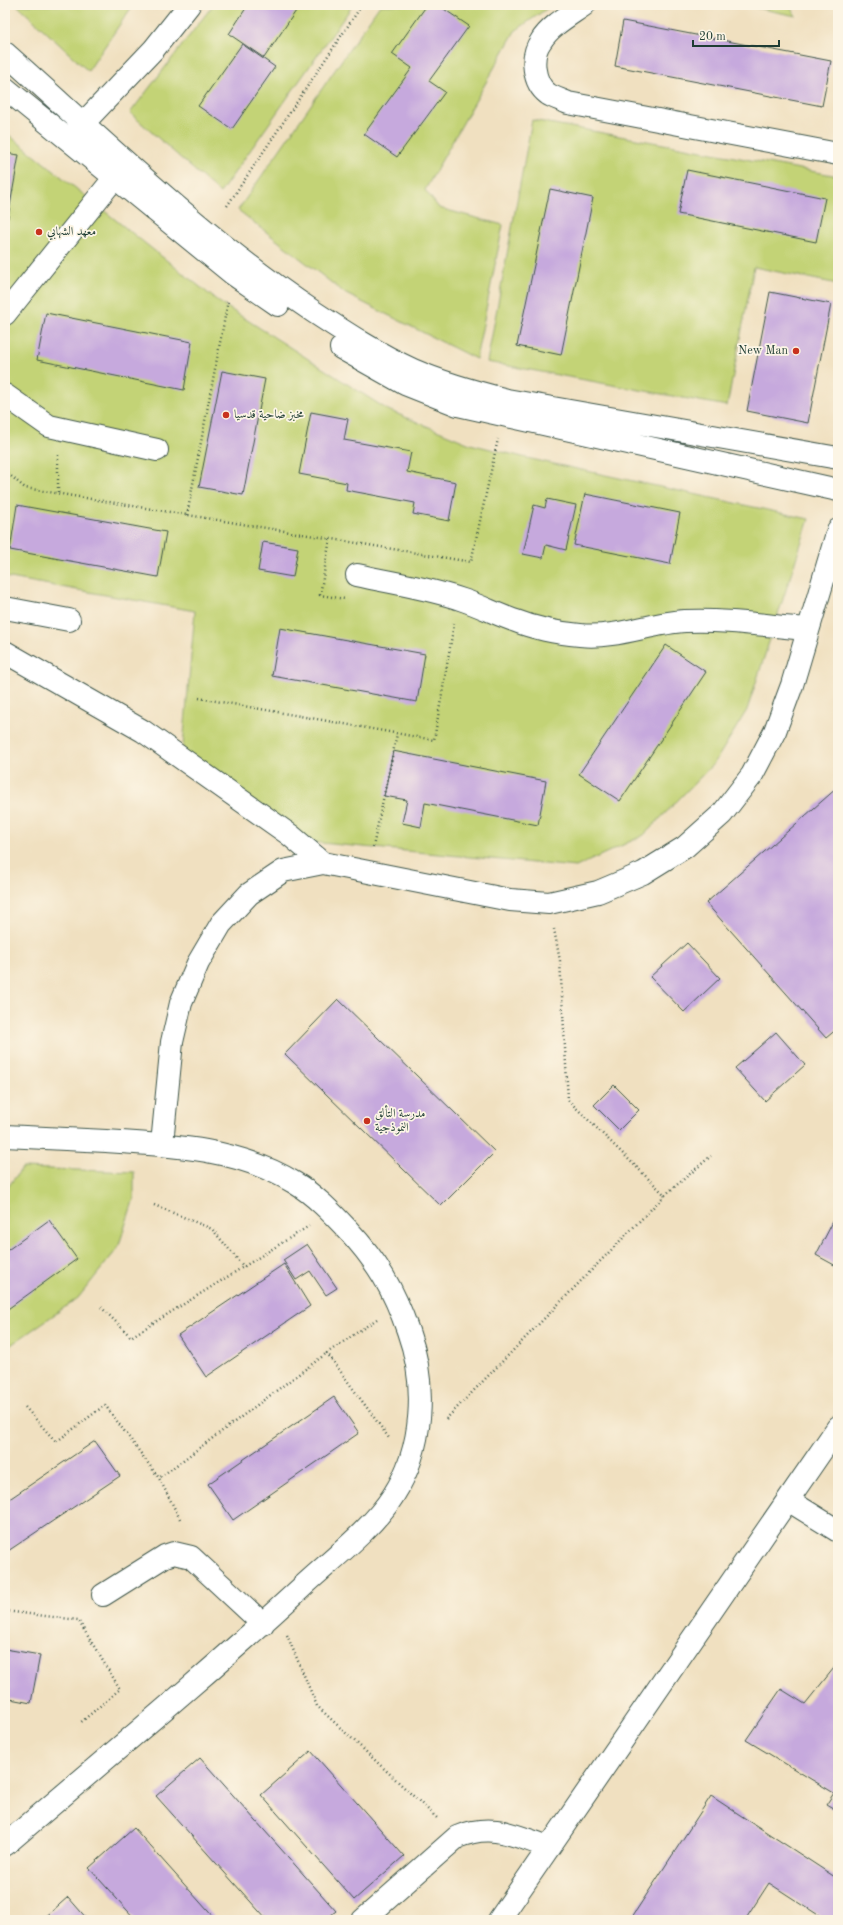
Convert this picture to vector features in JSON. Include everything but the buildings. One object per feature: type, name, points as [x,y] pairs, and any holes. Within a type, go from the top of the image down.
[{"type":"street","points":[[68,139],[85,123],[154,49],[189,5]]},
{"type":"street","points":[[584,5],[554,27],[541,41],[534,58],[536,76],[548,94],[568,103],[838,154]]},
{"type":"street","points":[[5,52],[85,123],[121,170],[233,274],[350,354],[405,384],[458,405],[505,408],[838,458]]},
{"type":"street","points":[[5,88],[68,139],[121,170],[240,260],[358,341],[427,375],[505,408],[838,490]]},
{"type":"street","points":[[5,314],[121,170]]},
{"type":"street","points":[[5,395],[39,421],[57,429],[157,450]]},
{"type":"street","points":[[162,1144],[172,1042],[181,1003],[198,962],[221,924],[249,894],[283,871],[323,863],[510,900],[549,903],[598,892],[643,874],[685,847],[722,814],[752,775],[775,732],[792,685],[838,530]]},
{"type":"street","points":[[357,575],[439,592],[486,608],[516,621],[548,631],[582,636],[615,634],[661,623],[709,620],[808,629]]},
{"type":"street","points":[[5,608],[69,620]]},
{"type":"street","points":[[5,652],[143,731],[290,835],[323,863]]},
{"type":"street","points":[[5,1136],[162,1144],[208,1151],[253,1163],[295,1183],[332,1212],[370,1254],[399,1303],[413,1345],[420,1389],[417,1440],[409,1466],[392,1497],[370,1524],[263,1624],[5,1845]]},
{"type":"street","points":[[499,1920],[838,1427]]},
{"type":"street","points":[[788,1500],[838,1531]]},
{"type":"street","points":[[103,1595],[165,1556],[174,1553],[183,1554],[198,1562],[263,1624]]},
{"type":"street","points":[[363,1920],[457,1837],[472,1831],[488,1829],[504,1832],[549,1847]]},
{"type":"path","points":[[227,206],[362,5]]},
{"type":"path","points":[[187,515],[233,274]]},
{"type":"path","points":[[5,471],[25,488],[330,540],[470,562],[505,408]]},
{"type":"path","points":[[57,429],[58,494]]},
{"type":"path","points":[[330,540],[320,595],[350,600]]},
{"type":"path","points":[[200,698],[434,740],[455,619]]},
{"type":"path","points":[[368,871],[397,734]]},
{"type":"path","points":[[549,903],[560,961],[568,1100],[665,1195]]},
{"type":"path","points":[[417,1440],[450,1415],[665,1195],[711,1156]]},
{"type":"path","points":[[154,1205],[212,1229],[244,1267]]},
{"type":"path","points":[[101,1307],[131,1337],[332,1212]]},
{"type":"path","points":[[159,1478],[327,1353],[399,1303]]},
{"type":"path","points":[[327,1353],[409,1466]]},
{"type":"path","points":[[25,1407],[56,1442],[105,1405],[159,1478],[180,1519]]},
{"type":"path","points":[[5,1611],[78,1620],[120,1689],[80,1723]]},
{"type":"path","points":[[263,1624],[289,1636],[317,1706],[457,1837]]},
{"type":"green space","points":[[17,5],[133,5],[88,71]]},
{"type":"green space","points":[[213,5],[353,5],[220,193],[130,113]]},
{"type":"green space","points":[[380,5],[552,5],[515,31],[425,190],[439,208],[503,225],[476,359],[346,294],[238,210]]},
{"type":"green space","points":[[743,5],[789,5],[796,16]]},
{"type":"green space","points":[[532,120],[838,176],[838,284],[754,267],[727,406],[487,362]]},
{"type":"green space","points":[[5,132],[219,302],[388,410],[470,444],[531,459],[809,519],[747,710],[715,762],[644,835],[576,867],[300,841],[182,757],[195,611],[5,577]]},
{"type":"green space","points":[[22,1168],[134,1172],[134,1198],[118,1248],[78,1298],[5,1349],[5,1191]]},
{"type":"place","name":"معهد الشهابي","points":[[39,232]]},
{"type":"place","name":"New Man","points":[[796,351]]},
{"type":"place","name":"مخبز ضاحية قدسيا","points":[[226,415]]},
{"type":"place","name":"مدرسة التألق النموذجية","points":[[367,1121]]}]
